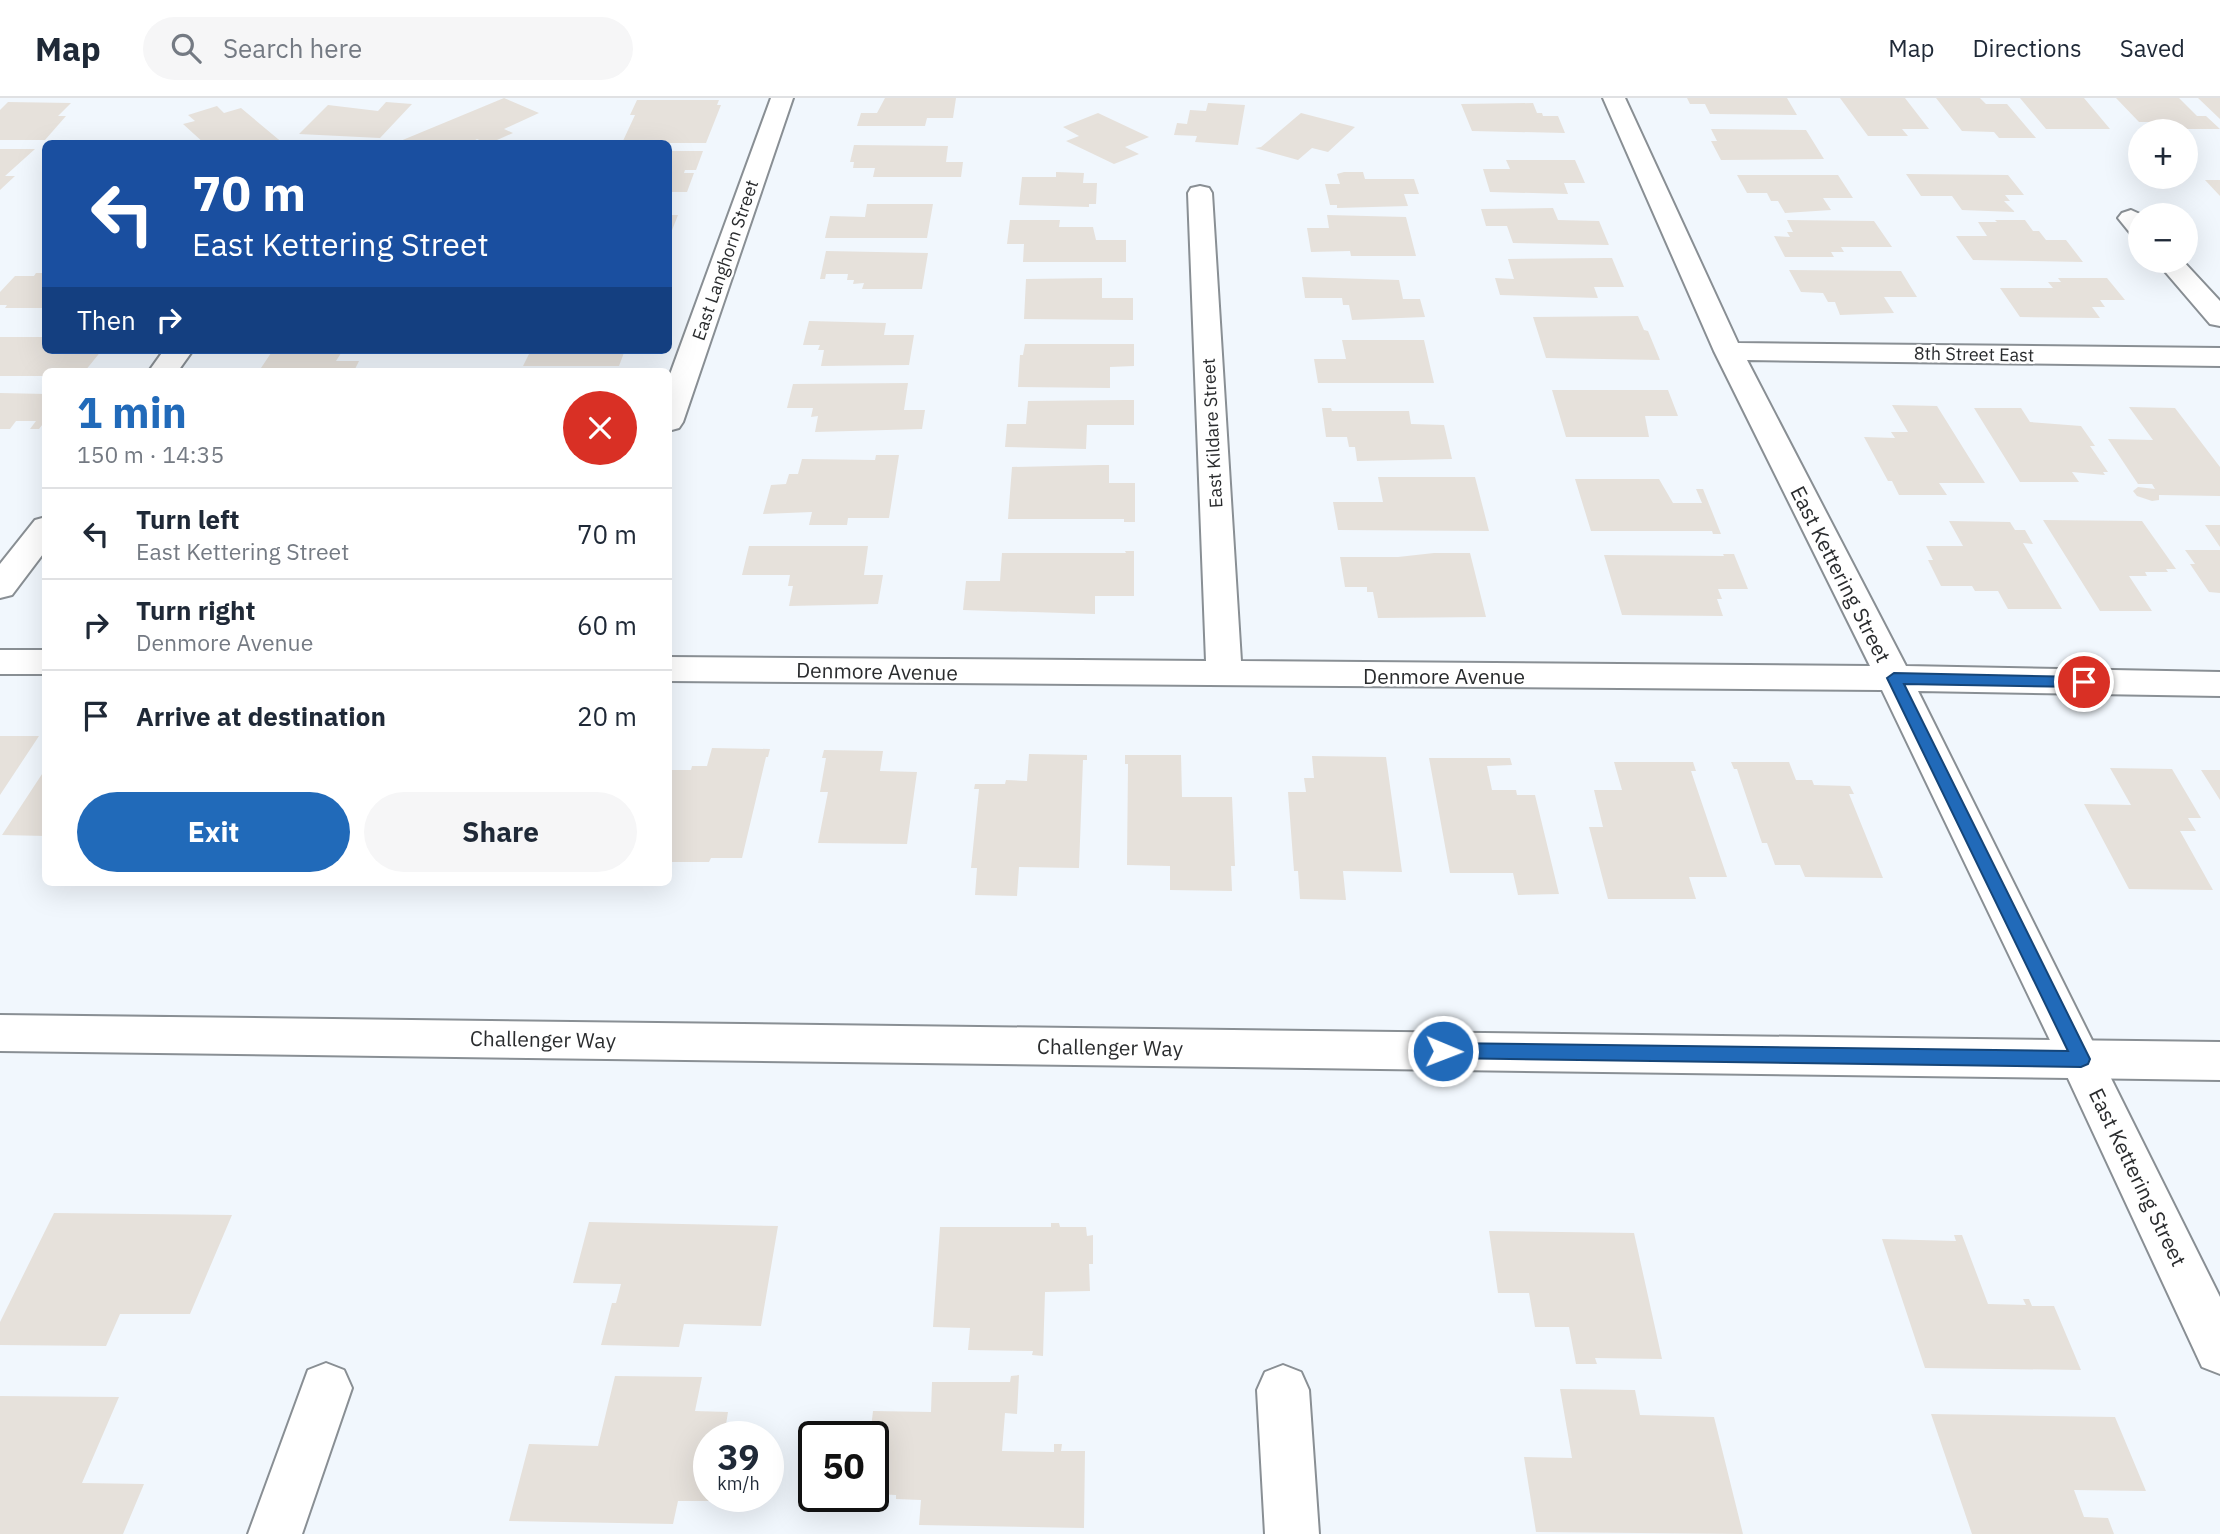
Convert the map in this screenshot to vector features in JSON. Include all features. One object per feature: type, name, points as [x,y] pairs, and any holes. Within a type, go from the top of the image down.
[{"type":"street","name":"East Langhorn Street","points":[[672,411],[782,98]]},
{"type":"street","name":"East Kettering Street","points":[[1614,98],[1728,351],[1894,678],[2220,1350]]},
{"type":"street","name":"East Kildare Street","points":[[1200,193],[1224,674]]},
{"type":"street","points":[[2180,273],[2220,318]]},
{"type":"street","name":"8th Street East","points":[[1728,351],[2220,357]]},
{"type":"street","points":[[165,368],[176,354]]},
{"type":"street","points":[[0,587],[42,532]]},
{"type":"street","points":[[0,662],[42,662]]},
{"type":"street","name":"Denmore Avenue","points":[[672,668],[1894,678],[2220,684]]},
{"type":"street","name":"Challenger Way","points":[[0,1032],[2220,1061]]},
{"type":"street","points":[[275,1534],[326,1388]]},
{"type":"street","points":[[1283,1390],[1292,1534]]},
{"type":"building","points":[[504,98],[539,113],[504,129],[513,133],[497,140],[403,140]]},
{"type":"building","points":[[885,98],[956,98],[953,118],[927,118],[925,126],[857,126],[861,113],[877,113]]},
{"type":"building","points":[[1687,98],[1787,98],[1797,115],[1710,114],[1705,104],[1690,104]]},
{"type":"building","points":[[1840,98],[1905,98],[1929,129],[1902,129],[1908,136],[1868,136]]},
{"type":"building","points":[[1936,98],[1980,98],[1986,104],[2007,104],[2036,138],[1999,138],[1994,132],[1962,131]]},
{"type":"building","points":[[2020,98],[2084,98],[2110,129],[2046,129]]},
{"type":"building","points":[[2116,98],[2179,98],[2197,116],[2206,116],[2220,129],[2198,129],[2198,119],[2136,119]]},
{"type":"building","points":[[2198,98],[2220,98],[2220,119]]},
{"type":"building","points":[[637,100],[719,100],[717,105],[721,105],[706,143],[623,140],[635,115],[630,115]]},
{"type":"building","points":[[8,102],[71,103],[58,116],[66,116],[45,140],[0,140],[0,110]]},
{"type":"building","points":[[386,102],[412,104],[380,138],[299,134],[328,105],[378,111]]},
{"type":"building","points":[[1208,103],[1245,105],[1238,145],[1195,142],[1197,136],[1174,135],[1177,123],[1187,124],[1190,110],[1206,111]]},
{"type":"building","points":[[1533,103],[1537,113],[1542,113],[1543,116],[1558,116],[1565,133],[1472,131],[1461,104]]},
{"type":"building","points":[[217,106],[224,113],[241,108],[279,140],[201,140],[183,124],[195,121],[188,115]]},
{"type":"building","points":[[1098,113],[1149,137],[1125,147],[1139,154],[1114,164],[1066,141],[1079,136],[1063,127]]},
{"type":"building","points":[[1301,113],[1355,127],[1328,152],[1312,148],[1298,160],[1255,148],[1261,147]]},
{"type":"building","points":[[1711,129],[1806,130],[1824,159],[1721,160],[1711,141],[1717,141]]},
{"type":"building","points":[[854,145],[948,146],[946,162],[963,162],[961,177],[873,177],[875,168],[853,168],[854,162],[850,162]]},
{"type":"building","points":[[0,149],[35,149],[5,176],[15,176],[0,190]]},
{"type":"building","points":[[672,151],[703,151],[696,170],[685,170],[684,173],[694,173],[687,192],[672,192]]},
{"type":"building","points":[[1506,160],[1575,160],[1585,183],[1564,183],[1568,194],[1490,192],[1483,169],[1510,169]]},
{"type":"building","points":[[1056,172],[1084,173],[1083,183],[1097,183],[1096,204],[1089,204],[1089,207],[1019,205],[1022,177],[1056,177]]},
{"type":"building","points":[[1363,172],[1365,179],[1414,179],[1419,194],[1404,194],[1408,206],[1337,208],[1337,205],[1330,205],[1325,184],[1340,184],[1337,174]]},
{"type":"building","points":[[1906,174],[2008,175],[2024,195],[2005,195],[2010,201],[2004,201],[2015,212],[1962,210],[1952,196],[1921,196]]},
{"type":"building","points":[[1737,175],[1838,175],[1853,198],[1823,198],[1831,210],[1785,213],[1778,201],[1771,201],[1767,193],[1747,193]]},
{"type":"building","points":[[2205,180],[2220,180],[2220,196]]},
{"type":"building","points":[[867,204],[933,204],[927,238],[825,238],[830,216],[865,217]]},
{"type":"building","points":[[1553,208],[1558,220],[1599,221],[1609,245],[1513,243],[1507,226],[1486,226],[1481,209]]},
{"type":"building","points":[[672,215],[678,215],[672,230]]},
{"type":"building","points":[[1327,215],[1406,217],[1416,256],[1351,256],[1350,251],[1311,252],[1307,228],[1329,228]]},
{"type":"building","points":[[1010,220],[1060,220],[1059,227],[1093,227],[1096,240],[1126,240],[1126,262],[1023,262],[1024,244],[1007,244]]},
{"type":"building","points":[[1787,220],[1874,221],[1892,247],[1841,247],[1844,252],[1831,252],[1834,257],[1785,257],[1774,236],[1790,237],[1787,232],[1793,232]]},
{"type":"building","points":[[1995,220],[2025,220],[2033,231],[2039,231],[2046,240],[2066,240],[2083,262],[1973,260],[1956,236],[1987,236],[1978,222],[1997,222]]},
{"type":"building","points":[[826,251],[928,253],[922,289],[862,289],[864,283],[853,284],[854,280],[847,280],[848,274],[826,274],[825,279],[820,279]]},
{"type":"building","points":[[1612,258],[1624,287],[1594,287],[1598,298],[1500,295],[1495,278],[1514,279],[1508,259]]},
{"type":"building","points":[[1789,270],[1901,271],[1917,297],[1884,297],[1894,313],[1840,315],[1835,302],[1828,302],[1823,293],[1801,292]]},
{"type":"building","points":[[36,273],[42,273],[42,308],[5,308],[7,305],[0,305],[0,292],[15,276],[34,276]]},
{"type":"building","points":[[1302,277],[1399,280],[1403,299],[1420,299],[1425,317],[1352,320],[1349,305],[1343,305],[1342,298],[1305,298]]},
{"type":"building","points":[[1102,278],[1102,298],[1133,298],[1133,320],[1024,319],[1026,279]]},
{"type":"building","points":[[2058,278],[2107,278],[2125,300],[2100,300],[2105,307],[2092,307],[2100,318],[2020,317],[2000,288],[2053,288],[2048,282],[2061,282]]},
{"type":"building","points":[[1638,316],[1644,330],[1648,331],[1660,360],[1546,358],[1533,317]]},
{"type":"building","points":[[809,321],[886,323],[884,335],[914,335],[909,365],[821,366],[824,350],[818,350],[820,345],[803,345]]},
{"type":"building","points":[[0,337],[42,337],[42,354],[99,354],[87,368],[42,368],[42,376],[0,376]]},
{"type":"building","points":[[1342,340],[1424,340],[1434,383],[1318,383],[1314,359],[1346,359]]},
{"type":"building","points":[[1025,344],[1134,344],[1134,366],[1110,367],[1110,388],[1018,387],[1020,355],[1023,355]]},
{"type":"building","points":[[270,354],[340,354],[336,361],[359,361],[356,368],[261,368]]},
{"type":"building","points":[[529,354],[624,354],[619,366],[523,366]]},
{"type":"building","points":[[908,383],[904,410],[925,410],[922,429],[815,432],[818,416],[811,417],[813,408],[787,408],[793,384]]},
{"type":"building","points":[[1552,390],[1668,390],[1678,416],[1645,416],[1649,437],[1566,437]]},
{"type":"building","points":[[0,393],[42,394],[42,425],[39,429],[30,429],[36,421],[16,421],[10,429],[0,429]]},
{"type":"building","points":[[1134,400],[1134,425],[1087,425],[1086,449],[1005,447],[1007,424],[1026,424],[1028,401]]},
{"type":"building","points":[[1892,405],[1937,406],[1985,483],[1939,483],[1947,495],[1899,495],[1892,481],[1888,481],[1864,437],[1895,438],[1891,432],[1908,432]]},
{"type":"building","points":[[2129,407],[2175,408],[2220,467],[2220,496],[2159,495],[2159,500],[2152,501],[2137,496],[2133,491],[2138,487],[2155,489],[2152,484],[2138,484],[2108,439],[2153,440]]},
{"type":"building","points":[[1322,408],[1331,408],[1332,411],[1409,411],[1411,424],[1444,425],[1452,459],[1357,461],[1355,447],[1349,447],[1347,437],[1326,437]]},
{"type":"building","points":[[1974,408],[2021,408],[2030,422],[2081,426],[2095,446],[2090,446],[2108,472],[2103,472],[2105,475],[2072,472],[2079,482],[2020,482]]},
{"type":"building","points":[[876,455],[899,455],[889,518],[848,518],[847,525],[809,525],[812,512],[763,514],[771,485],[786,484],[789,474],[798,474],[802,459],[875,460]]},
{"type":"building","points":[[1109,465],[1109,483],[1135,483],[1135,522],[1124,522],[1124,519],[1008,519],[1012,467]]},
{"type":"building","points":[[1378,477],[1475,477],[1489,531],[1338,530],[1333,502],[1383,502]]},
{"type":"building","points":[[1575,479],[1659,479],[1673,503],[1702,503],[1696,489],[1703,489],[1721,534],[1713,534],[1712,531],[1591,531]]},
{"type":"building","points":[[2043,520],[2142,521],[2176,569],[2166,569],[2168,572],[2145,572],[2147,576],[2129,576],[2152,611],[2100,611]]},
{"type":"building","points":[[1949,521],[2010,522],[2015,530],[2025,530],[2033,544],[2023,543],[2062,609],[2008,609],[1998,591],[1975,591],[1972,586],[1941,586],[1928,560],[1933,560],[1926,546],[1963,546]]},
{"type":"building","points":[[2205,525],[2220,525],[2220,547]]},
{"type":"building","points":[[749,546],[868,546],[864,575],[883,575],[878,604],[789,606],[793,586],[788,586],[790,575],[742,575]]},
{"type":"building","points":[[2185,550],[2220,550],[2220,593],[2209,592],[2190,564],[2195,564]]},
{"type":"building","points":[[1125,551],[1134,551],[1134,596],[1095,596],[1095,614],[963,610],[966,581],[1000,581],[1002,553],[1126,553]]},
{"type":"building","points":[[1470,553],[1486,617],[1378,618],[1373,592],[1367,592],[1367,587],[1345,587],[1340,557],[1398,557]]},
{"type":"building","points":[[1723,554],[1734,554],[1748,589],[1718,589],[1722,599],[1717,599],[1723,616],[1622,615],[1604,555],[1724,556]]},
{"type":"building","points":[[0,736],[39,736],[0,795]]},
{"type":"building","points":[[712,748],[770,749],[742,858],[711,858],[709,862],[672,862],[672,770],[691,770],[692,766],[707,766]]},
{"type":"building","points":[[824,750],[883,751],[880,771],[917,772],[907,844],[818,843],[828,792],[820,792],[826,758],[822,758]]},
{"type":"building","points":[[1029,754],[1087,755],[1087,760],[1083,760],[1079,868],[1019,867],[1017,896],[975,895],[977,868],[971,868],[979,789],[974,789],[975,784],[1005,784],[1006,780],[1027,781]]},
{"type":"building","points":[[1125,755],[1181,755],[1182,797],[1232,797],[1235,866],[1231,866],[1232,891],[1170,890],[1170,866],[1127,865],[1128,764],[1125,764]]},
{"type":"building","points":[[1312,756],[1386,757],[1402,872],[1343,871],[1346,900],[1300,899],[1298,871],[1294,871],[1288,792],[1306,792],[1304,778],[1314,778]]},
{"type":"building","points":[[1429,758],[1510,758],[1512,765],[1487,766],[1492,790],[1516,790],[1517,795],[1535,795],[1559,894],[1518,895],[1513,873],[1450,873]]},
{"type":"building","points":[[1614,762],[1693,762],[1696,771],[1691,771],[1727,877],[1689,877],[1696,899],[1608,899],[1589,827],[1603,827],[1594,790],[1622,790]]},
{"type":"building","points":[[1731,762],[1789,762],[1796,780],[1812,780],[1814,785],[1850,786],[1854,794],[1849,794],[1883,878],[1805,877],[1800,865],[1775,865],[1767,843],[1762,843],[1737,769],[1734,769]]},
{"type":"building","points":[[2110,768],[2172,769],[2201,818],[2188,818],[2196,831],[2180,831],[2213,890],[2129,889],[2084,804],[2131,805]]},
{"type":"building","points":[[2201,770],[2220,770],[2220,800]]},
{"type":"building","points":[[42,774],[42,836],[2,835]]},
{"type":"building","points":[[54,1213],[232,1215],[190,1314],[120,1314],[106,1346],[0,1345],[0,1322]]},
{"type":"building","points":[[589,1222],[778,1226],[761,1326],[684,1324],[679,1347],[601,1345],[612,1303],[616,1303],[621,1284],[573,1283]]},
{"type":"building","points":[[1051,1223],[1059,1223],[1060,1227],[1086,1227],[1087,1236],[1093,1235],[1093,1264],[1089,1264],[1090,1291],[1045,1292],[1043,1356],[1032,1355],[1033,1351],[968,1350],[970,1328],[933,1327],[940,1227],[1051,1227]]},
{"type":"building","points":[[1489,1231],[1634,1233],[1662,1359],[1595,1358],[1597,1364],[1576,1364],[1569,1327],[1535,1327],[1529,1293],[1498,1293]]},
{"type":"building","points":[[1954,1235],[1962,1235],[1988,1304],[2026,1305],[2023,1299],[2029,1299],[2032,1306],[2054,1306],[2081,1370],[1925,1368],[1882,1239],[1956,1241]]},
{"type":"building","points":[[1019,1375],[1017,1414],[1005,1413],[1002,1451],[1054,1452],[1054,1444],[1062,1444],[1061,1451],[1085,1451],[1084,1528],[919,1525],[921,1500],[896,1499],[896,1495],[889,1495],[889,1421],[872,1421],[873,1411],[931,1412],[932,1382],[1010,1382],[1011,1376]]},
{"type":"building","points":[[615,1376],[702,1377],[695,1411],[728,1412],[727,1421],[693,1421],[693,1501],[678,1501],[673,1524],[509,1521],[529,1444],[598,1446]]},
{"type":"building","points":[[1560,1389],[1635,1390],[1640,1415],[1714,1417],[1743,1534],[1536,1532],[1524,1457],[1572,1458]]},
{"type":"building","points":[[0,1396],[119,1397],[82,1483],[144,1484],[123,1534],[0,1534]]},
{"type":"building","points":[[1931,1414],[2115,1417],[2146,1491],[2074,1490],[2084,1517],[2108,1518],[2114,1534],[1972,1534]]},
{"type":"route","points":[[1443,1051],[2081,1059],[1894,678],[2084,682]]}]
